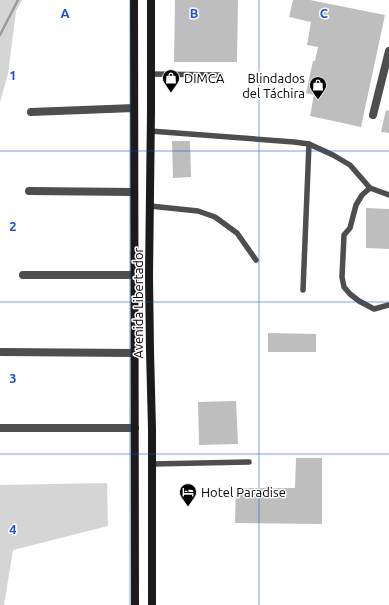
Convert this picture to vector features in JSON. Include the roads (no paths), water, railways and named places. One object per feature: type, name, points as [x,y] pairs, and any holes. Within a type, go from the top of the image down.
[{"type":"main road","name":"Avenida Libertador","points":[[134,0],[135,605]]},
{"type":"main road","name":"Avenida Libertador","points":[[150,0],[152,605]]},
{"type":"street","points":[[373,114],[389,51]]},
{"type":"street","points":[[31,112],[134,108]]},
{"type":"street","points":[[30,191],[134,192]]},
{"type":"street","points":[[23,275],[134,275]]},
{"type":"street","points":[[0,352],[135,353]]},
{"type":"street","points":[[0,428],[135,428]]},
{"type":"lane","points":[[151,74],[220,75]]},
{"type":"lane","points":[[150,131],[309,144],[350,165],[370,188],[389,195]]},
{"type":"lane","points":[[303,290],[309,144]]},
{"type":"lane","points":[[370,188],[356,205],[350,228],[344,235],[342,277],[344,287],[359,301],[374,309],[389,305]]},
{"type":"lane","points":[[150,206],[198,211],[215,217],[236,233],[256,260]]},
{"type":"lane","points":[[152,464],[249,462]]},
{"type":"waterway","points":[[0,35],[18,0]]},
{"type":"place","name":"DIMCA","points":[[171,93]]},
{"type":"place","name":"Blindados del Táchira","points":[[318,100]]},
{"type":"place","name":"Hotel Paradise","points":[[188,507]]}]
